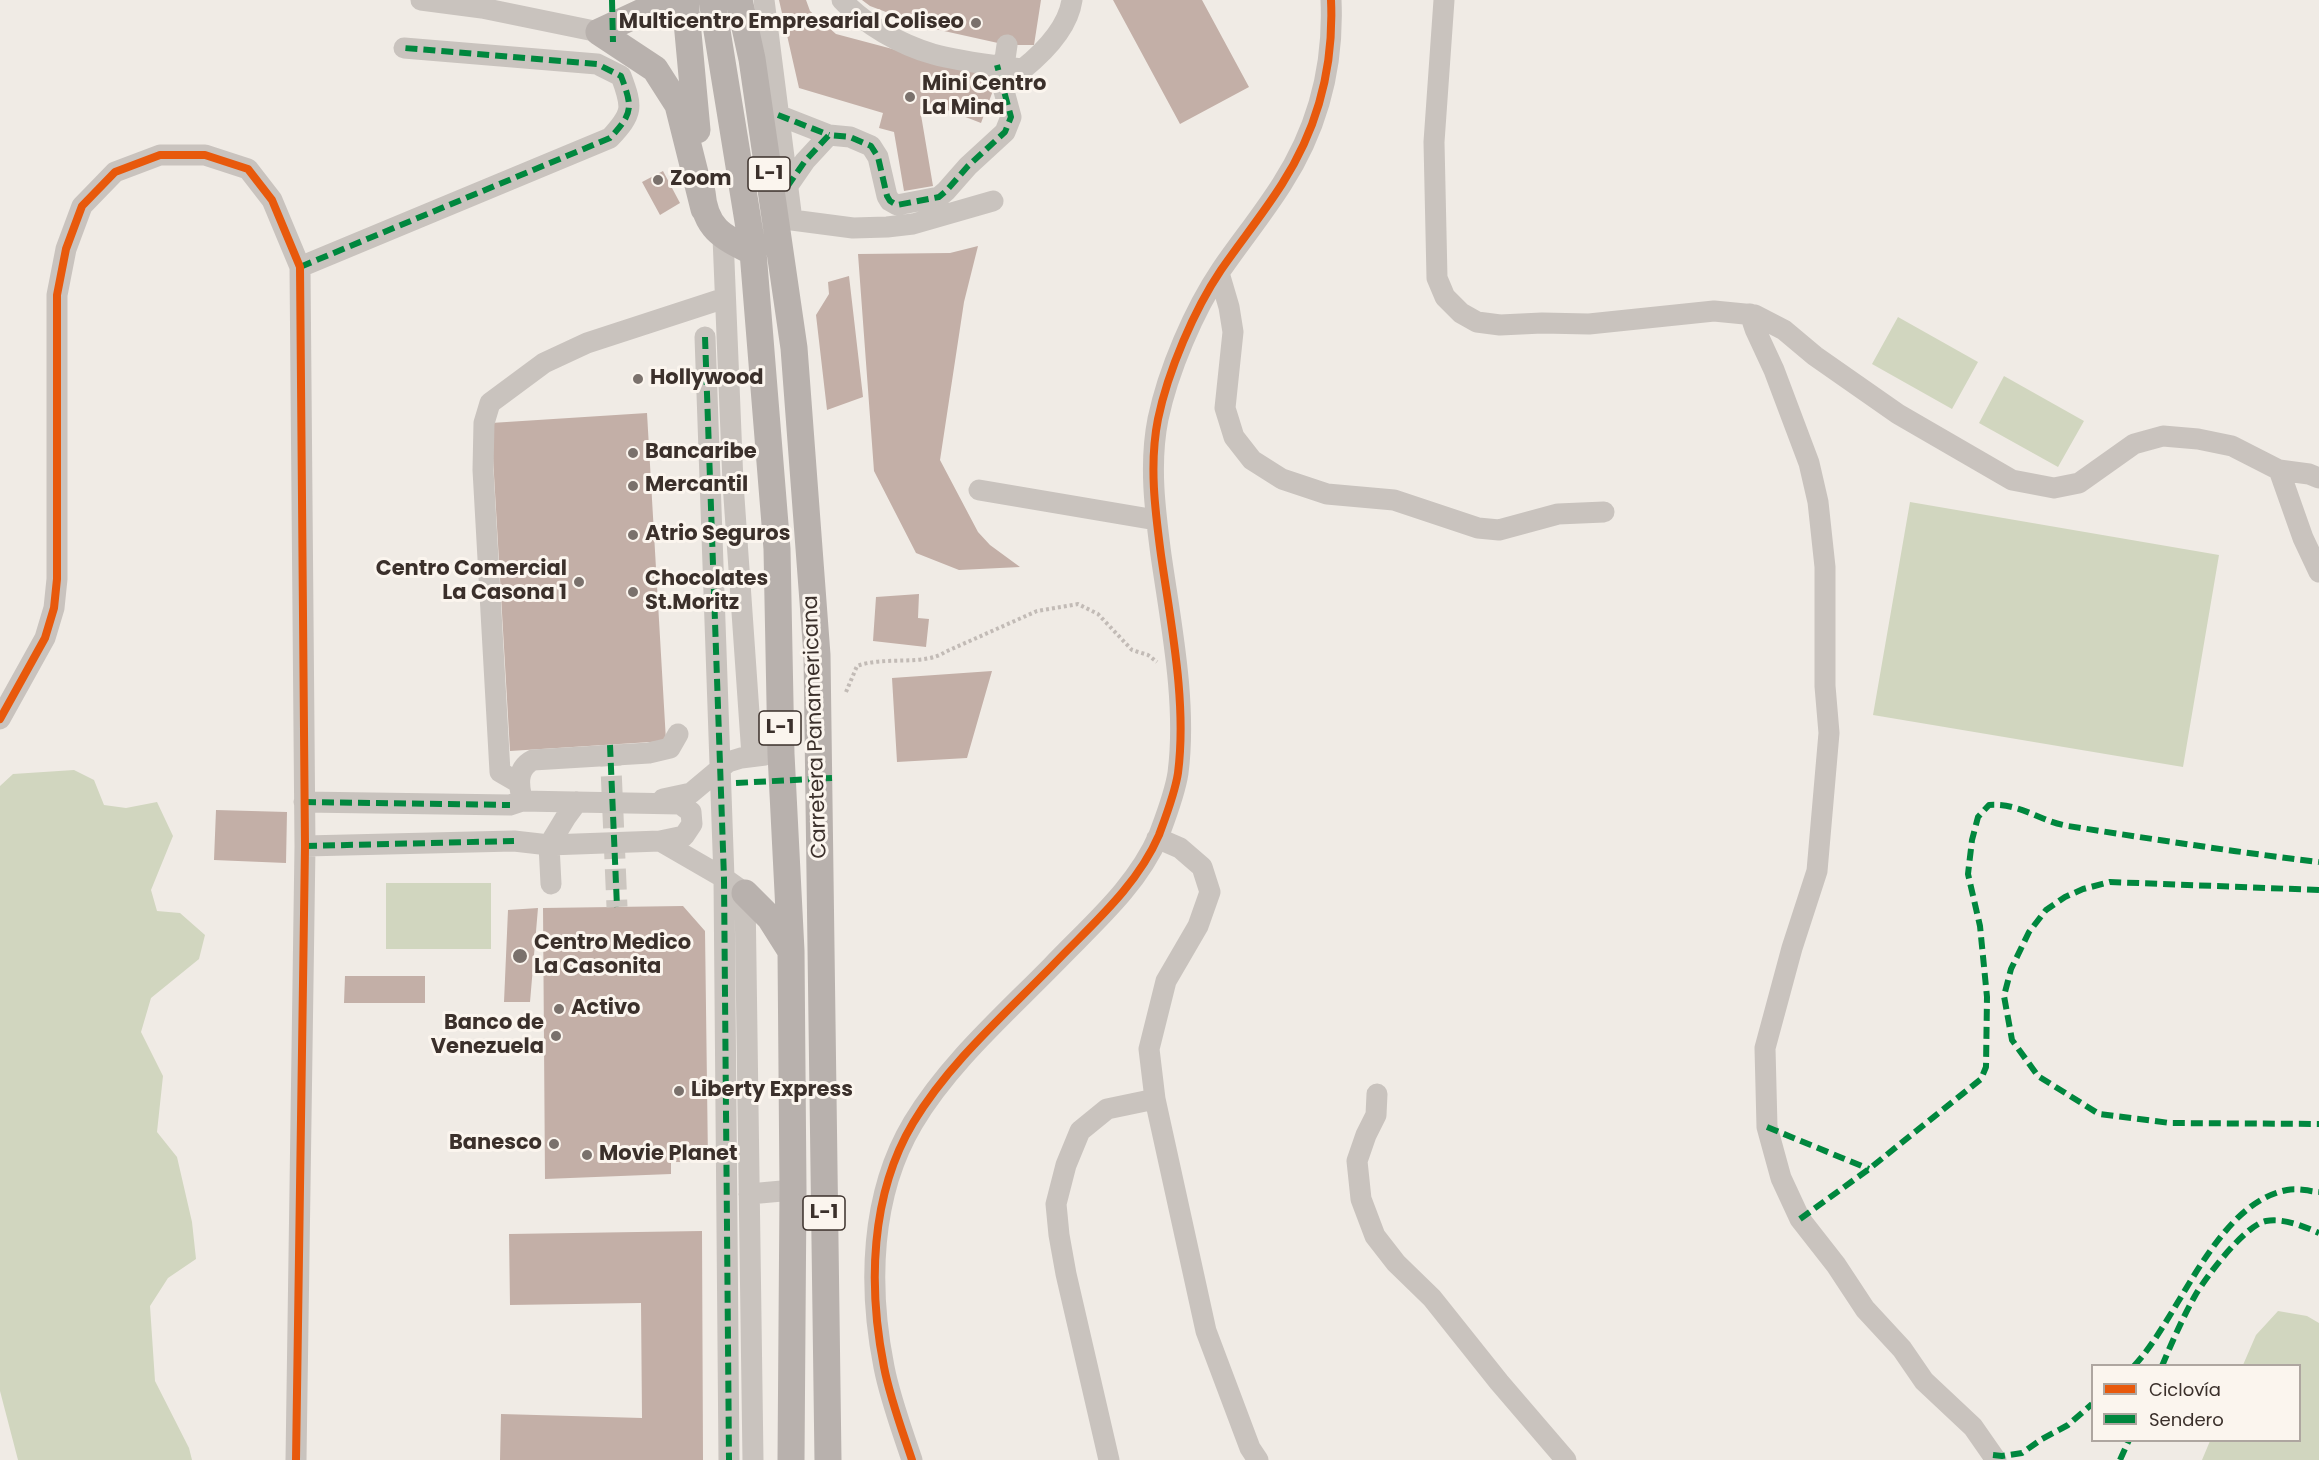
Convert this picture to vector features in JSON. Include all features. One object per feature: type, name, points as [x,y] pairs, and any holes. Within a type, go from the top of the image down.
[{"type":"main road","points":[[599,32],[668,0]]},
{"type":"main road","points":[[685,0],[704,210]]},
{"type":"main road","name":"Carretera Panamericana","points":[[712,0],[753,252],[777,549],[781,754],[791,951],[793,1190],[791,1460]]},
{"type":"main road","name":"Carretera Panamericana","points":[[739,0],[752,59],[794,348],[817,655],[828,1460]]},
{"type":"main road","points":[[599,32],[655,69],[678,105],[704,210],[723,237],[753,252]]},
{"type":"main road","points":[[792,220],[794,348]]},
{"type":"main road","points":[[735,885],[770,918],[791,951]]},
{"type":"street","points":[[421,0],[478,4],[599,32]]},
{"type":"street","points":[[764,0],[792,220],[853,228],[886,227],[914,224],[993,201]]},
{"type":"street","points":[[842,0],[867,21],[897,40],[933,54],[1023,69],[1044,52],[1060,30],[1072,0]]},
{"type":"street","points":[[912,1460],[884,1367],[875,1271],[876,1236],[884,1197],[896,1157],[914,1122],[959,1061],[1129,887],[1157,838],[1178,775],[1178,675],[1156,519],[1154,444],[1159,414],[1188,334],[1219,273],[1284,181],[1319,109],[1328,75],[1332,31],[1331,0]]},
{"type":"street","points":[[1444,0],[1434,142],[1437,278],[1445,297],[1461,313],[1477,322],[1500,325],[1542,322],[1589,324],[1714,311],[1750,314],[1784,330],[1815,356],[1898,414],[2012,480],[2054,488],[2079,483],[2133,444],[2163,436],[2198,439],[2232,446],[2279,470],[2309,474],[2319,478]]},
{"type":"street","points":[[778,115],[829,135],[850,137],[871,146],[878,158],[886,196],[897,205],[939,197],[968,165],[1005,132],[1011,117],[1000,66],[1007,45]]},
{"type":"street","points":[[300,267],[610,138],[625,122],[630,100],[621,76],[597,64],[404,48]]},
{"type":"street","points":[[787,187],[804,161],[829,135]]},
{"type":"street","points":[[0,719],[45,638],[54,608],[57,579],[57,295],[66,249],[82,206],[115,172],[160,155],[205,154],[248,169],[272,200],[300,267],[305,846],[296,1460]]},
{"type":"street","points":[[723,237],[733,483],[752,756]]},
{"type":"street","points":[[1219,273],[1229,307],[1233,332],[1225,408],[1234,437],[1252,460],[1282,479],[1327,494],[1394,500],[1478,528],[1499,530],[1558,514],[1604,512]]},
{"type":"street","points":[[517,796],[500,772],[483,470],[484,423],[490,403],[544,363],[596,340],[725,298]]},
{"type":"street","points":[[1750,314],[1809,463],[1818,502],[1825,567],[1825,675],[1829,733],[1817,871],[1792,948],[1765,1048],[1767,1127],[1780,1178],[1800,1219],[1836,1265],[1864,1309],[1902,1349],[1924,1382],[1973,1427],[1996,1460]]},
{"type":"street","points":[[705,337],[719,769],[735,885],[749,1194],[753,1460]]},
{"type":"street","points":[[2279,470],[2303,538],[2319,572]]},
{"type":"street","points":[[980,490],[1156,519]]},
{"type":"street","points":[[514,841],[506,832],[505,816],[517,796],[525,764],[534,760],[649,753],[670,748],[678,734]]},
{"type":"street","points":[[649,803],[691,793],[728,762],[752,756],[781,754]]},
{"type":"street","points":[[304,802],[517,796],[577,802],[680,804],[691,812],[692,824],[684,836],[660,841],[549,845],[514,841],[305,846]]},
{"type":"street","points":[[551,884],[549,845],[577,802]]},
{"type":"street","points":[[1157,838],[1180,848],[1202,867],[1210,892],[1198,926],[1166,981],[1149,1049],[1155,1099],[1206,1331],[1250,1448],[1258,1460]]},
{"type":"street","points":[[660,841],[735,885]]},
{"type":"street","points":[[729,1460],[735,885]]},
{"type":"street","points":[[1377,1094],[1376,1115],[1357,1161],[1361,1199],[1375,1236],[1396,1263],[1432,1298],[1499,1382],[1566,1460]]},
{"type":"street","points":[[1109,1460],[1066,1274],[1056,1204],[1066,1166],[1080,1131],[1107,1109],[1155,1099]]},
{"type":"street","points":[[749,1194],[793,1190]]},
{"type":"path","points":[[846,692],[857,666],[876,660],[936,658],[1037,611],[1078,604],[1098,614],[1132,650],[1148,655],[1168,671],[1178,675]]},
{"type":"green space","points":[[1898,317],[1978,362],[1952,409],[1872,364]]},
{"type":"green space","points":[[2004,376],[2084,421],[2058,467],[1979,423]]},
{"type":"green space","points":[[1910,502],[2219,555],[2183,767],[1873,715]]},
{"type":"green space","points":[[74,770],[94,780],[104,805],[126,808],[157,802],[173,836],[151,890],[157,911],[180,913],[205,935],[199,959],[151,998],[141,1032],[163,1076],[157,1132],[177,1157],[192,1222],[196,1259],[168,1278],[150,1306],[155,1381],[189,1448],[192,1460],[18,1460],[0,1391],[0,786],[13,774]]},
{"type":"green space","points":[[386,883],[491,883],[491,949],[386,949]]},
{"type":"green space","points":[[2278,1311],[2307,1316],[2319,1323],[2319,1460],[2202,1460],[2210,1442],[2301,1442],[2301,1364],[2243,1364],[2256,1335]]},
{"type":"building","name":"Mini Centro La Mina","points":[[779,0],[806,0],[810,11],[836,34],[998,77],[981,123],[937,106],[920,109],[933,186],[904,191],[894,132],[879,128],[883,113],[799,88]]},
{"type":"building","name":"Multicentro Empresarial Coliseo","points":[[862,0],[1041,0],[1034,45],[1007,45],[926,27],[870,6]]},
{"type":"building","points":[[1113,0],[1202,0],[1249,87],[1180,124]]},
{"type":"building","points":[[663,171],[680,203],[660,215],[642,182]]},
{"type":"building","points":[[978,246],[964,302],[940,460],[978,532],[990,545],[1020,567],[959,570],[916,553],[874,471],[858,254],[950,253]]},
{"type":"building","points":[[849,276],[863,397],[827,410],[816,315],[829,294],[828,282]]},
{"type":"building","name":"Centro Comercial La Casona 1","points":[[647,413],[666,741],[510,751],[491,423]]},
{"type":"building","points":[[919,594],[918,618],[929,619],[926,647],[873,641],[876,597]]},
{"type":"building","points":[[992,671],[967,758],[897,762],[892,678]]},
{"type":"building","points":[[216,810],[287,812],[286,863],[214,860]]},
{"type":"building","points":[[683,906],[705,931],[708,1162],[671,1162],[671,1174],[545,1179],[543,908]]},
{"type":"building","name":"Centro Medico La Casonita","points":[[538,908],[530,1002],[504,1002],[508,910]]},
{"type":"building","points":[[345,976],[425,976],[425,1003],[344,1003]]},
{"type":"building","points":[[702,1231],[703,1460],[500,1460],[501,1414],[642,1418],[641,1303],[510,1305],[509,1234]]},
{"type":"tunnel","points":[[610,745],[617,907]]},
{"type":"marked path","points":[[612,0],[613,42]]},
{"type":"marked path","points":[[300,267],[610,138],[629,110],[628,96],[621,76],[597,64],[404,48]]},
{"type":"marked path","points":[[787,187],[805,161],[829,135],[850,137],[871,146],[878,157],[887,196],[897,205],[939,197],[1005,132],[1011,117],[997,65]]},
{"type":"marked path","points":[[778,115],[829,135]]},
{"type":"marked path","points":[[705,337],[724,878],[729,1460]]},
{"type":"marked path","points":[[610,745],[617,907]]},
{"type":"marked path","points":[[736,783],[832,778]]},
{"type":"marked path","points":[[304,802],[510,805]]},
{"type":"marked path","points":[[1800,1219],[1869,1169],[1981,1079],[1986,1067],[1987,997],[1980,926],[1968,874],[1972,840],[1978,817],[1989,805],[2020,809],[2068,826],[2319,862]]},
{"type":"marked path","points":[[305,846],[514,841]]},
{"type":"marked path","points":[[2319,890],[2110,882],[2083,889],[2065,897],[2046,910],[2029,932],[2011,969],[2004,996],[2012,1040],[2038,1076],[2099,1114],[2170,1123],[2319,1124]]},
{"type":"marked path","points":[[1767,1127],[1869,1169]]},
{"type":"marked path","points":[[2136,1364],[2151,1345],[2219,1239],[2239,1217],[2262,1200],[2287,1190],[2319,1192]]},
{"type":"marked path","points":[[2163,1364],[2196,1294],[2217,1264],[2248,1232],[2257,1225],[2273,1220],[2293,1223],[2319,1233]]},
{"type":"marked path","points":[[1993,1455],[2022,1453],[2068,1425],[2091,1405]]},
{"type":"marked path","points":[[2120,1460],[2128,1442]]},
{"type":"cycle path","points":[[912,1460],[887,1379],[876,1305],[876,1242],[888,1180],[913,1123],[943,1080],[978,1040],[1112,905],[1138,872],[1159,835],[1177,781],[1181,719],[1177,664],[1155,504],[1153,470],[1158,419],[1175,361],[1201,303],[1221,270],[1282,184],[1305,141],[1314,119],[1326,73],[1330,49],[1331,0]]},
{"type":"cycle path","points":[[0,719],[45,638],[54,608],[57,579],[57,295],[66,249],[82,206],[115,172],[160,155],[205,155],[248,169],[272,200],[300,267],[305,846],[296,1460]]},
{"type":"place","name":"Multicentro Empresarial Coliseo","points":[[976,23]]},
{"type":"place","name":"Mini Centro La Mina","points":[[910,97]]},
{"type":"place","name":"Zoom","points":[[658,180]]},
{"type":"place","name":"Hollywood","points":[[638,379]]},
{"type":"place","name":"Bancaribe","points":[[633,453]]},
{"type":"place","name":"Mercantil","points":[[633,486]]},
{"type":"place","name":"Atrio Seguros","points":[[633,535]]},
{"type":"place","name":"Centro Comercial La Casona 1","points":[[579,582]]},
{"type":"place","name":"Chocolates St.Moritz","points":[[633,592]]},
{"type":"place","name":"Centro Medico La Casonita","points":[[520,956]]},
{"type":"place","name":"Activo","points":[[559,1009]]},
{"type":"place","name":"Banco de Venezuela","points":[[556,1036]]},
{"type":"place","name":"Liberty Express","points":[[679,1091]]},
{"type":"place","name":"Banesco","points":[[554,1144]]},
{"type":"place","name":"Movie Planet","points":[[587,1155]]}]
